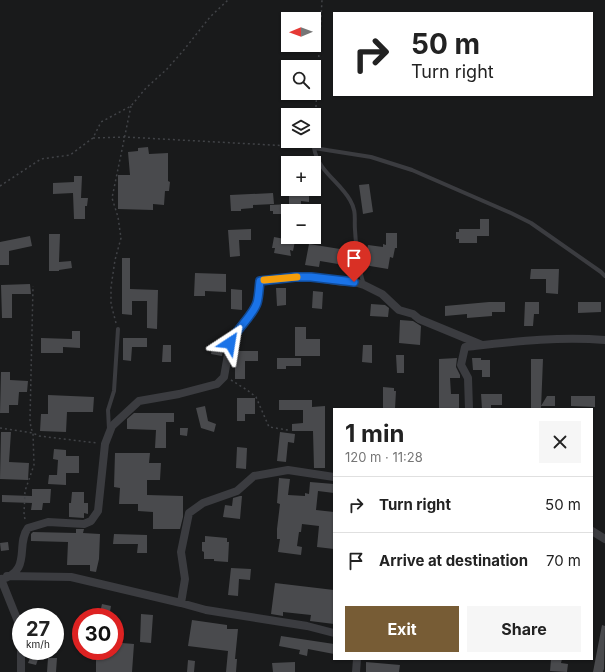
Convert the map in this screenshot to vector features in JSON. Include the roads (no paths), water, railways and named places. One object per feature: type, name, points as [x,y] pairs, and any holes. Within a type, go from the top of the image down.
[{"type":"street","points":[[2,578],[20,564],[24,536],[28,528],[48,522],[84,524],[91,522],[98,511],[105,444],[109,433],[112,426],[139,401],[179,394],[217,384],[224,377],[230,343],[234,334],[252,312],[257,303],[260,281],[295,277],[311,277],[354,282],[382,294],[399,310],[413,314],[419,319],[482,345]]},
{"type":"street","points":[[469,408],[468,378],[461,365],[465,347],[523,340],[585,338],[605,340]]},
{"type":"street","points":[[181,603],[185,579],[181,552],[189,513],[203,503],[237,491],[254,476],[288,470],[333,478]]},
{"type":"street","points":[[593,532],[605,539]]},
{"type":"street","points":[[2,578],[72,577],[206,610],[307,626],[333,633]]},
{"type":"street","points":[[2,578],[13,608]]},
{"type":"street","points":[[21,660],[21,672]]},
{"type":"street","points":[[356,672],[357,660]]},
{"type":"lane","points":[[364,285],[357,256],[354,227],[355,211],[350,199],[320,166],[315,157],[314,148],[371,157],[412,170],[512,213],[537,227],[605,276]]},
{"type":"lane","points":[[109,433],[108,410],[114,391],[118,329]]}]
